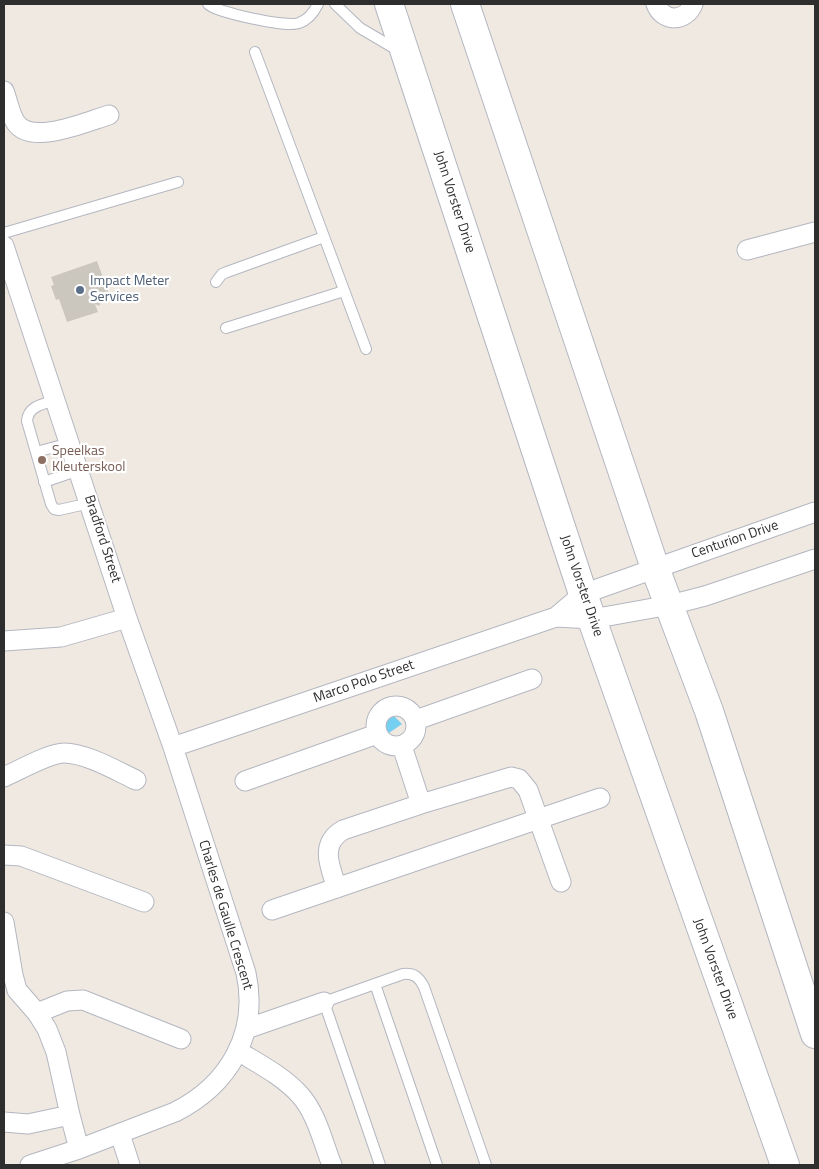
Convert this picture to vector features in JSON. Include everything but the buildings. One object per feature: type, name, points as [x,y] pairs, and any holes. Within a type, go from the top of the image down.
[{"type":"main road","name":"John Vorster Drive","points":[[389,4],[583,594],[785,1165]]},
{"type":"main road","points":[[465,4],[654,568],[670,605],[708,711],[815,1034]]},
{"type":"street","points":[[656,4],[662,14],[674,19],[685,15],[690,11],[693,4]]},
{"type":"street","points":[[4,91],[16,123],[21,128],[38,134],[109,115]]},
{"type":"street","points":[[746,250],[815,232]]},
{"type":"street","name":"Bradford Street","points":[[4,246],[127,618],[173,747]]},
{"type":"street","name":"Centurion Drive","points":[[583,594],[815,512]]},
{"type":"street","points":[[670,605],[705,596],[815,558]]},
{"type":"street","name":"Marco Polo Street","points":[[173,747],[556,617],[583,594]]},
{"type":"street","name":"Marco Polo Street","points":[[556,617],[592,619],[670,605]]},
{"type":"street","points":[[4,641],[61,637],[127,618]]},
{"type":"street","points":[[378,677],[390,706]]},
{"type":"street","points":[[416,720],[532,679]]},
{"type":"street","points":[[398,705],[406,708],[416,720],[414,736],[402,746],[386,744],[377,734],[375,724],[378,716],[390,706],[398,705]]},
{"type":"street","points":[[245,781],[377,734]]},
{"type":"street","points":[[402,746],[421,804]]},
{"type":"street","name":"Charles de Gaulle Crescent","points":[[30,1165],[120,1134],[176,1112],[191,1104],[207,1093],[217,1082],[238,1051],[243,1040],[249,1014],[250,998],[246,973],[173,747]]},
{"type":"street","points":[[4,777],[53,755],[64,753],[86,758],[136,780]]},
{"type":"street","points":[[337,888],[328,853],[334,835],[343,830],[421,804],[511,777],[519,779],[528,790],[561,882]]},
{"type":"street","points":[[272,910],[600,798]]},
{"type":"street","points":[[4,855],[21,856],[144,902]]},
{"type":"street","points":[[4,922],[8,976],[47,1029],[56,1052],[79,1149]]},
{"type":"street","points":[[37,1013],[67,1001],[83,1000],[181,1039]]},
{"type":"street","points":[[246,1029],[324,1002]]},
{"type":"street","points":[[238,1051],[281,1078],[301,1096],[314,1118],[332,1165]]},
{"type":"street","points":[[4,1122],[28,1124],[70,1115]]},
{"type":"street","points":[[120,1134],[130,1165]]},
{"type":"lane","points":[[208,4],[222,11],[274,23],[290,24],[299,23],[310,16],[318,4]]},
{"type":"lane","points":[[335,4],[360,28],[406,55]]},
{"type":"lane","points":[[254,52],[366,349]]},
{"type":"lane","points":[[4,233],[178,182]]},
{"type":"lane","points":[[216,282],[222,274],[324,237]]},
{"type":"lane","points":[[226,328],[344,291]]},
{"type":"lane","points":[[56,400],[35,407],[27,415],[27,421],[51,504],[54,509],[66,509],[90,504]]},
{"type":"lane","points":[[36,452],[70,443]]},
{"type":"lane","points":[[44,482],[79,470]]},
{"type":"lane","points":[[380,1165],[324,1002],[410,973],[416,975],[421,980],[486,1165]]},
{"type":"lane","points":[[374,984],[437,1165]]},
{"type":"water","points":[[385,712],[391,713],[402,724],[386,735],[378,726],[380,718]]},
{"type":"place","name":"Impact Meter Services","points":[[80,290]]},
{"type":"place","name":"Speelkas Kleuterskool","points":[[42,460]]}]
